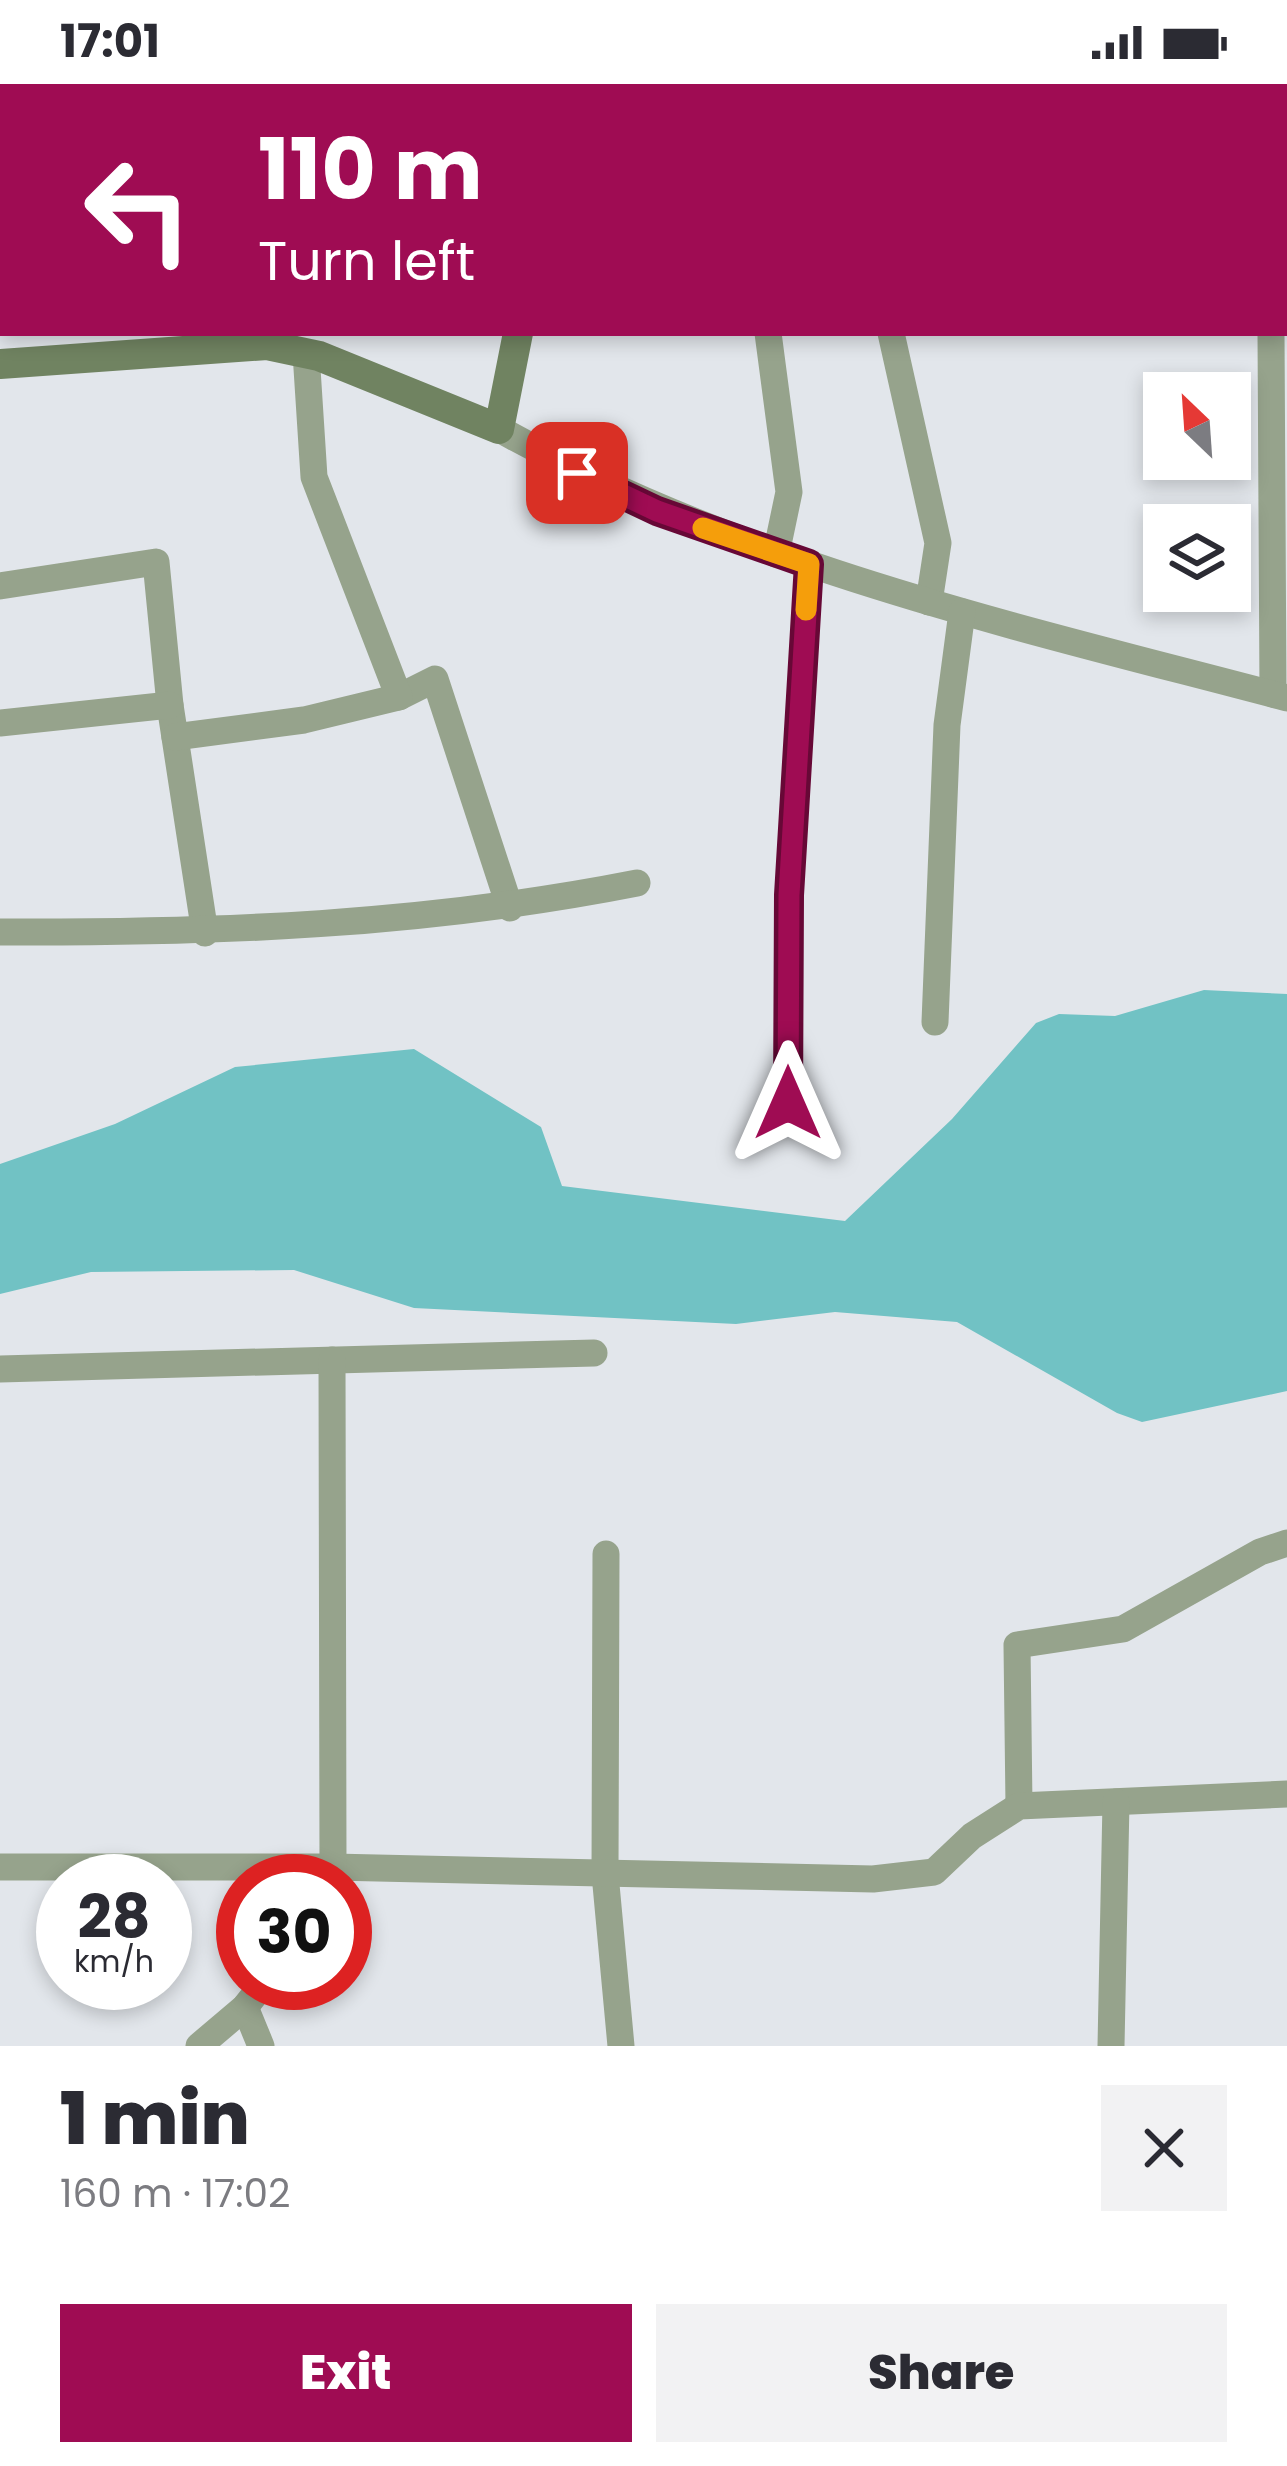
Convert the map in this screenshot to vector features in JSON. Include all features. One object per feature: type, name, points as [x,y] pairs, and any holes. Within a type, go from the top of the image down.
[{"type":"street","points":[[499,429],[517,336]]},
{"type":"street","points":[[768,336],[789,492],[776,554]]},
{"type":"street","points":[[892,336],[938,543],[929,602]]},
{"type":"street","points":[[0,364],[143,344],[267,345],[306,353],[465,411],[657,511],[776,554],[962,612],[1280,696],[1271,336]]},
{"type":"street","points":[[306,353],[314,477],[399,698]]},
{"type":"street","points":[[0,586],[156,562],[170,705],[206,932]]},
{"type":"street","points":[[788,1103],[789,895],[809,564]]},
{"type":"street","points":[[935,1022],[947,725],[962,612]]},
{"type":"street","points":[[175,737],[304,720],[399,698],[435,680],[510,908]]},
{"type":"street","points":[[0,723],[170,705]]},
{"type":"street","points":[[0,932],[206,932],[510,908],[638,883]]},
{"type":"street","points":[[0,1369],[594,1353]]},
{"type":"street","points":[[330,1854],[332,1360]]},
{"type":"street","points":[[1019,1806],[1016,1645],[1123,1629],[1260,1552],[1287,1544]]},
{"type":"street","points":[[606,1554],[604,1874],[621,2046]]},
{"type":"street","points":[[372,1874],[873,1879],[934,1872],[972,1836],[1019,1806],[1287,1794]]},
{"type":"street","points":[[1111,2046],[1116,1802]]},
{"type":"street","points":[[0,1868],[216,1872]]},
{"type":"street","points":[[200,2046],[242,2010]]},
{"type":"street","points":[[246,2010],[261,2046]]},
{"type":"water","points":[[1204,990],[1287,994],[1287,1391],[1142,1422],[1117,1413],[957,1322],[835,1312],[736,1324],[414,1308],[294,1270],[91,1272],[0,1294],[0,1164],[115,1124],[235,1067],[414,1049],[541,1127],[562,1186],[845,1221],[952,1119],[1036,1023],[1059,1014],[1115,1016]]},
{"type":"slow traffic","points":[[703,528],[809,564],[806,610]]},
{"type":"route","points":[[577,473],[657,511],[809,564],[789,895],[788,1103]]}]
